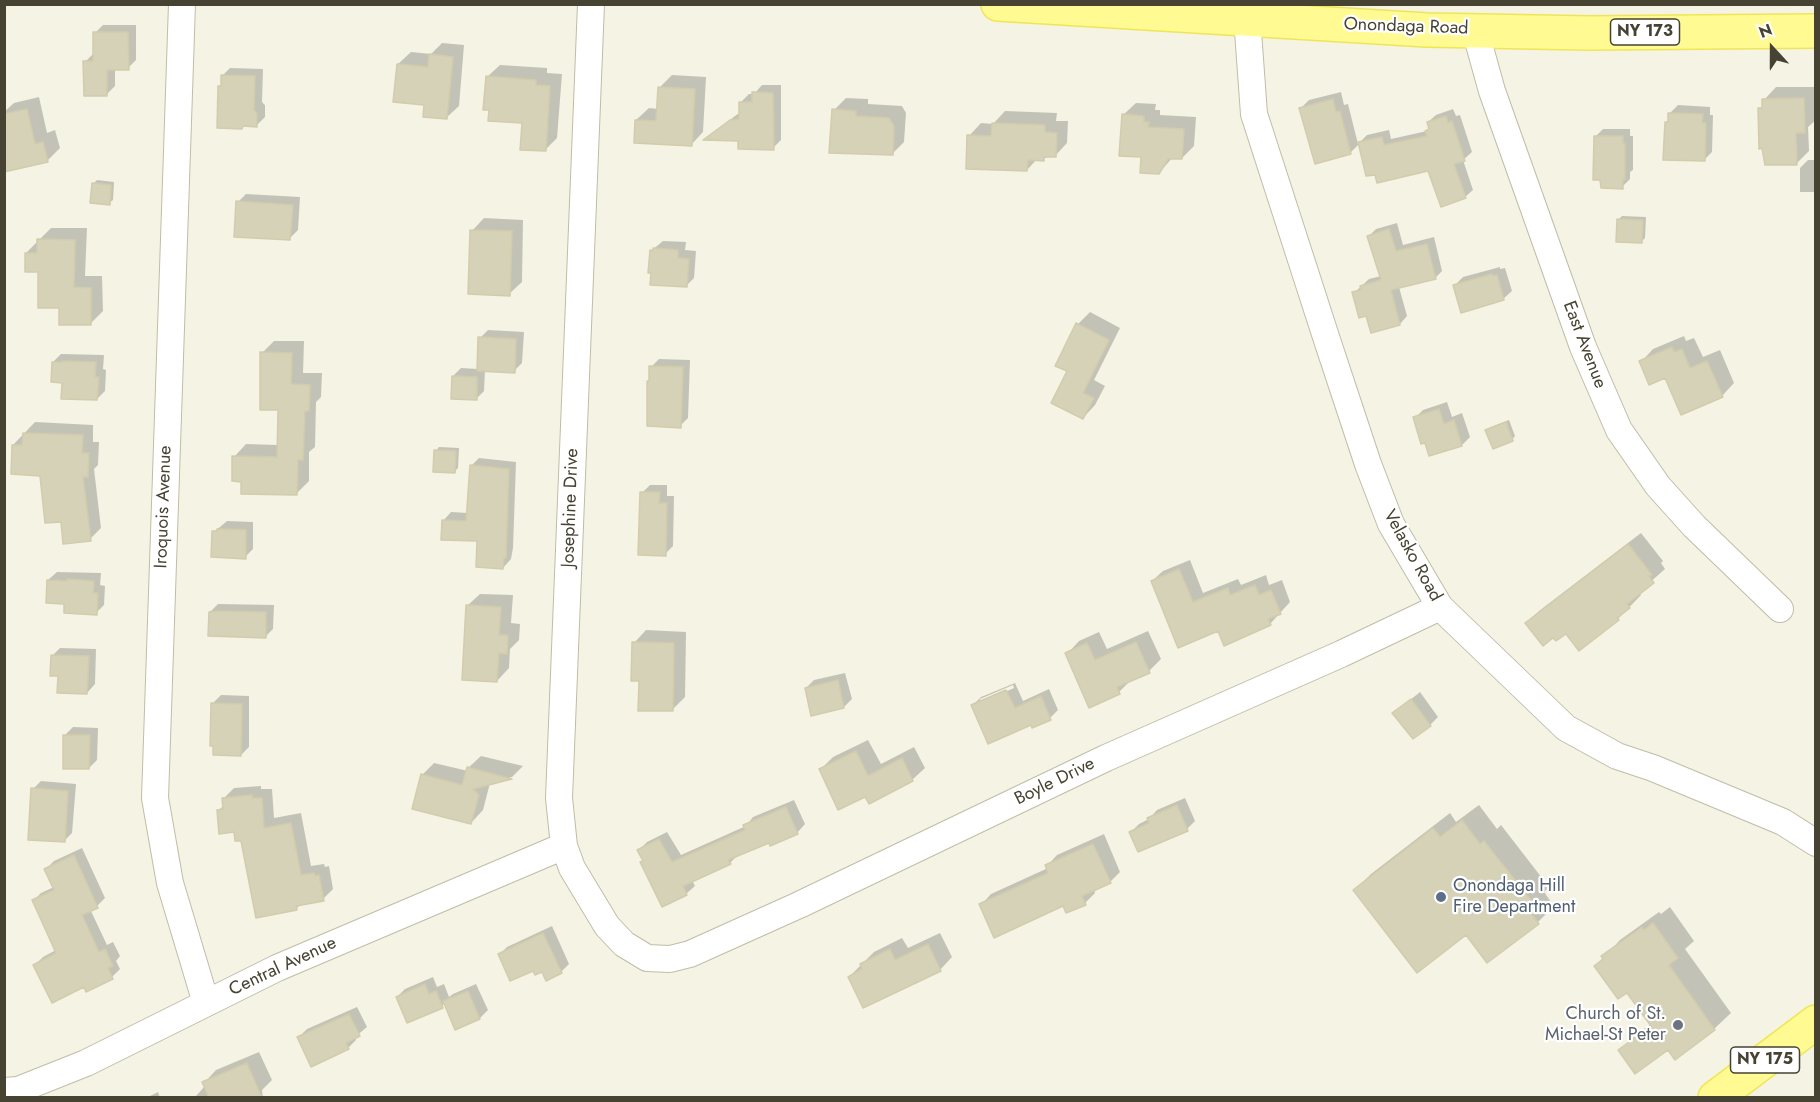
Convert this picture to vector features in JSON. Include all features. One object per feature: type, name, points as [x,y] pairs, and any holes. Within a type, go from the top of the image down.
[{"type":"main road","name":"Onondaga Road","points":[[998,4],[1247,11],[1427,30],[1588,33],[1815,31]]},
{"type":"main road","name":"NY 175","points":[[1715,1098],[1815,1022]]},
{"type":"street","name":"Iroquois Avenue","points":[[182,4],[154,798],[170,883],[206,1003]]},
{"type":"street","name":"Josephine Drive","points":[[591,4],[559,798],[564,846],[572,868],[607,926],[624,944],[647,958],[670,959]]},
{"type":"street","name":"Velasko Road","points":[[1247,11],[1254,114],[1335,366],[1391,524],[1440,607],[1566,728],[1617,756],[1653,768],[1783,822],[1815,843]]},
{"type":"street","name":"East Avenue","points":[[1475,30],[1492,92],[1579,336],[1619,430],[1658,486],[1780,609]]},
{"type":"street","name":"Boyle Drive","points":[[670,959],[690,954],[800,905],[1106,758],[1341,654],[1440,607]]},
{"type":"street","name":"Central Avenue","points":[[15,1093],[86,1063],[277,968],[564,846]]},
{"type":"building","points":[[93,32],[128,32],[129,70],[107,70],[107,96],[84,96],[83,61],[93,61]]},
{"type":"building","points":[[429,54],[453,57],[447,119],[423,117],[424,105],[393,102],[397,64],[428,67]]},
{"type":"building","points":[[221,75],[255,76],[254,110],[257,113],[257,127],[217,128],[218,86],[221,86]]},
{"type":"building","points":[[486,76],[536,80],[536,85],[550,86],[546,151],[520,150],[522,123],[488,121],[489,110],[483,110]]},
{"type":"building","points":[[658,87],[695,89],[692,146],[634,143],[635,120],[656,121]]},
{"type":"building","points":[[752,92],[773,93],[774,150],[738,149],[738,141],[703,140],[730,120],[739,119],[739,102],[752,102]]},
{"type":"building","points":[[1804,98],[1805,133],[1796,133],[1797,165],[1765,165],[1762,148],[1759,149],[1758,108],[1762,108],[1762,99]]},
{"type":"building","points":[[1333,99],[1336,112],[1340,111],[1351,154],[1315,164],[1299,108]]},
{"type":"building","points":[[27,109],[35,144],[43,142],[48,162],[4,172],[4,114]]},
{"type":"building","points":[[832,109],[856,111],[856,116],[889,118],[894,126],[893,155],[829,153]]},
{"type":"building","points":[[1668,113],[1703,114],[1702,123],[1706,123],[1705,161],[1663,160],[1665,122],[1668,122]]},
{"type":"building","points":[[1122,114],[1144,116],[1144,122],[1149,122],[1148,127],[1184,129],[1182,159],[1168,159],[1159,174],[1140,173],[1141,157],[1119,156]]},
{"type":"building","points":[[1446,116],[1448,123],[1452,121],[1465,161],[1454,164],[1466,198],[1441,207],[1428,171],[1377,183],[1375,175],[1366,176],[1358,142],[1382,137],[1384,145],[1427,136],[1425,131],[1429,129],[1427,122]]},
{"type":"building","points":[[992,123],[1045,125],[1045,132],[1057,133],[1056,157],[1044,157],[1044,161],[1028,160],[1027,171],[966,169],[967,135],[991,136]]},
{"type":"building","points":[[1594,136],[1623,136],[1625,179],[1623,189],[1601,188],[1600,180],[1593,180]]},
{"type":"building","points":[[92,183],[111,185],[110,205],[90,203]]},
{"type":"building","points":[[236,201],[293,205],[290,240],[234,237]]},
{"type":"building","points":[[1617,219],[1643,220],[1642,243],[1616,242]]},
{"type":"building","points":[[1389,229],[1396,251],[1427,244],[1436,279],[1391,290],[1400,325],[1371,333],[1366,316],[1359,318],[1352,292],[1361,290],[1360,286],[1381,280],[1367,236]]},
{"type":"building","points":[[470,230],[512,231],[510,296],[468,294]]},
{"type":"building","points":[[37,239],[75,240],[74,287],[91,288],[91,325],[59,325],[59,308],[38,308],[38,272],[25,272],[25,253],[37,253]]},
{"type":"building","points":[[653,248],[678,250],[678,258],[689,259],[687,287],[650,285],[651,273],[648,273],[650,250],[653,251]]},
{"type":"building","points":[[1492,274],[1497,275],[1504,300],[1461,313],[1453,285]]},
{"type":"building","points":[[1076,323],[1109,340],[1083,393],[1094,398],[1083,419],[1051,403],[1067,371],[1055,366]]},
{"type":"building","points":[[478,337],[516,339],[515,373],[477,371]]},
{"type":"building","points":[[1672,347],[1674,352],[1682,349],[1690,368],[1707,361],[1723,397],[1681,415],[1665,378],[1649,385],[1639,361]]},
{"type":"building","points":[[260,352],[292,353],[291,384],[310,385],[309,411],[305,411],[303,460],[298,460],[297,495],[241,494],[241,482],[232,481],[232,456],[277,457],[278,410],[260,410]]},
{"type":"building","points":[[52,362],[96,362],[95,377],[99,377],[97,400],[61,399],[62,383],[51,382]]},
{"type":"building","points":[[649,366],[683,367],[681,428],[647,426]]},
{"type":"building","points":[[452,376],[477,377],[477,400],[451,399]]},
{"type":"building","points":[[1439,409],[1444,424],[1454,420],[1462,446],[1429,456],[1425,443],[1421,444],[1413,417]]},
{"type":"building","points":[[1506,422],[1513,441],[1493,449],[1485,430]]},
{"type":"building","points":[[23,433],[83,435],[82,453],[89,453],[88,477],[83,477],[91,541],[63,544],[61,522],[45,523],[40,476],[11,474],[12,445],[22,445]]},
{"type":"building","points":[[434,450],[456,451],[455,473],[433,472]]},
{"type":"building","points":[[470,465],[509,469],[506,558],[504,558],[503,569],[476,567],[477,541],[441,540],[442,520],[466,521]]},
{"type":"building","points":[[640,492],[660,492],[659,503],[667,503],[666,556],[638,555]]},
{"type":"building","points":[[217,529],[246,530],[246,559],[211,557],[212,531],[217,531]]},
{"type":"building","points":[[1628,544],[1652,575],[1649,576],[1654,583],[1627,604],[1630,608],[1617,618],[1619,620],[1579,651],[1566,634],[1556,641],[1553,638],[1543,646],[1525,623]]},
{"type":"building","points":[[1179,569],[1193,602],[1228,588],[1230,595],[1255,585],[1259,595],[1271,590],[1281,614],[1268,619],[1271,625],[1224,646],[1218,631],[1178,648],[1151,581]]},
{"type":"building","points":[[67,579],[94,581],[93,593],[98,593],[97,615],[64,613],[64,604],[46,603],[47,580],[67,581]]},
{"type":"building","points":[[466,605],[501,607],[499,635],[508,635],[507,654],[499,653],[497,682],[462,680]]},
{"type":"building","points":[[209,612],[266,612],[266,638],[208,636]]},
{"type":"building","points":[[632,642],[674,643],[673,711],[638,711],[639,681],[631,681]]},
{"type":"building","points":[[1136,642],[1150,673],[1117,687],[1120,694],[1089,708],[1065,653],[1087,643],[1095,660]]},
{"type":"building","points":[[51,655],[89,656],[87,694],[57,693],[58,676],[50,676]]},
{"type":"building","points":[[838,680],[844,708],[811,716],[805,688]]},
{"type":"building","points":[[1006,690],[1015,708],[1041,696],[1051,720],[1032,728],[1031,725],[988,744],[971,705]]},
{"type":"building","points":[[1411,699],[1431,726],[1413,739],[1392,713]]},
{"type":"building","points":[[211,703],[242,704],[241,756],[213,755],[213,746],[210,746]]},
{"type":"building","points":[[63,735],[90,735],[89,769],[63,769]]},
{"type":"building","points":[[856,751],[868,776],[902,758],[913,781],[869,804],[865,797],[838,810],[819,769]]},
{"type":"building","points":[[467,767],[512,779],[473,789],[479,795],[471,824],[412,809],[421,774],[462,785]]},
{"type":"building","points":[[31,788],[68,791],[65,842],[28,840]]},
{"type":"building","points":[[252,795],[252,798],[262,798],[264,828],[291,823],[301,875],[314,873],[315,876],[319,875],[324,901],[296,906],[297,910],[256,918],[241,841],[235,841],[234,832],[219,834],[217,810],[223,809],[222,798]]},
{"type":"building","points":[[1177,805],[1188,831],[1138,852],[1129,832],[1149,823],[1147,818]]},
{"type":"building","points":[[786,807],[798,834],[728,860],[731,864],[683,886],[687,895],[662,907],[640,862],[643,861],[637,850],[659,839],[672,862],[745,830],[743,825]]},
{"type":"building","points":[[1462,820],[1480,844],[1484,841],[1534,904],[1528,909],[1539,924],[1487,963],[1466,935],[1417,973],[1353,890],[1433,828],[1440,837]]},
{"type":"building","points":[[1093,844],[1111,883],[1082,896],[1086,905],[1066,913],[1063,906],[994,938],[979,904],[1048,873],[1045,865]]},
{"type":"building","points":[[74,855],[98,908],[82,915],[99,952],[105,949],[113,966],[108,968],[113,979],[86,992],[84,987],[52,1003],[33,965],[56,953],[32,900],[54,890],[44,869]]},
{"type":"building","points":[[1653,923],[1678,958],[1669,965],[1715,1030],[1675,1060],[1668,1050],[1635,1074],[1618,1050],[1651,1026],[1627,993],[1618,999],[1594,966],[1603,959],[1601,956],[1642,927],[1644,930]]},
{"type":"building","points":[[543,933],[562,973],[546,981],[542,972],[535,975],[533,971],[510,981],[498,954]]},
{"type":"building","points":[[928,944],[941,971],[863,1008],[848,977],[862,969],[860,964],[890,949],[895,960]]},
{"type":"building","points":[[425,984],[429,994],[436,991],[443,1008],[407,1023],[396,997]]},
{"type":"building","points":[[468,991],[480,1019],[455,1030],[443,1001]]},
{"type":"building","points":[[349,1014],[360,1036],[346,1043],[349,1049],[311,1067],[297,1037]]},
{"type":"building","points":[[247,1063],[262,1098],[209,1098],[202,1082]]},
{"type":"place","name":"Onondaga Hill Fire Department","points":[[1441,897]]},
{"type":"place","name":"Church of St. Michael-St Peter","points":[[1678,1025]]}]
